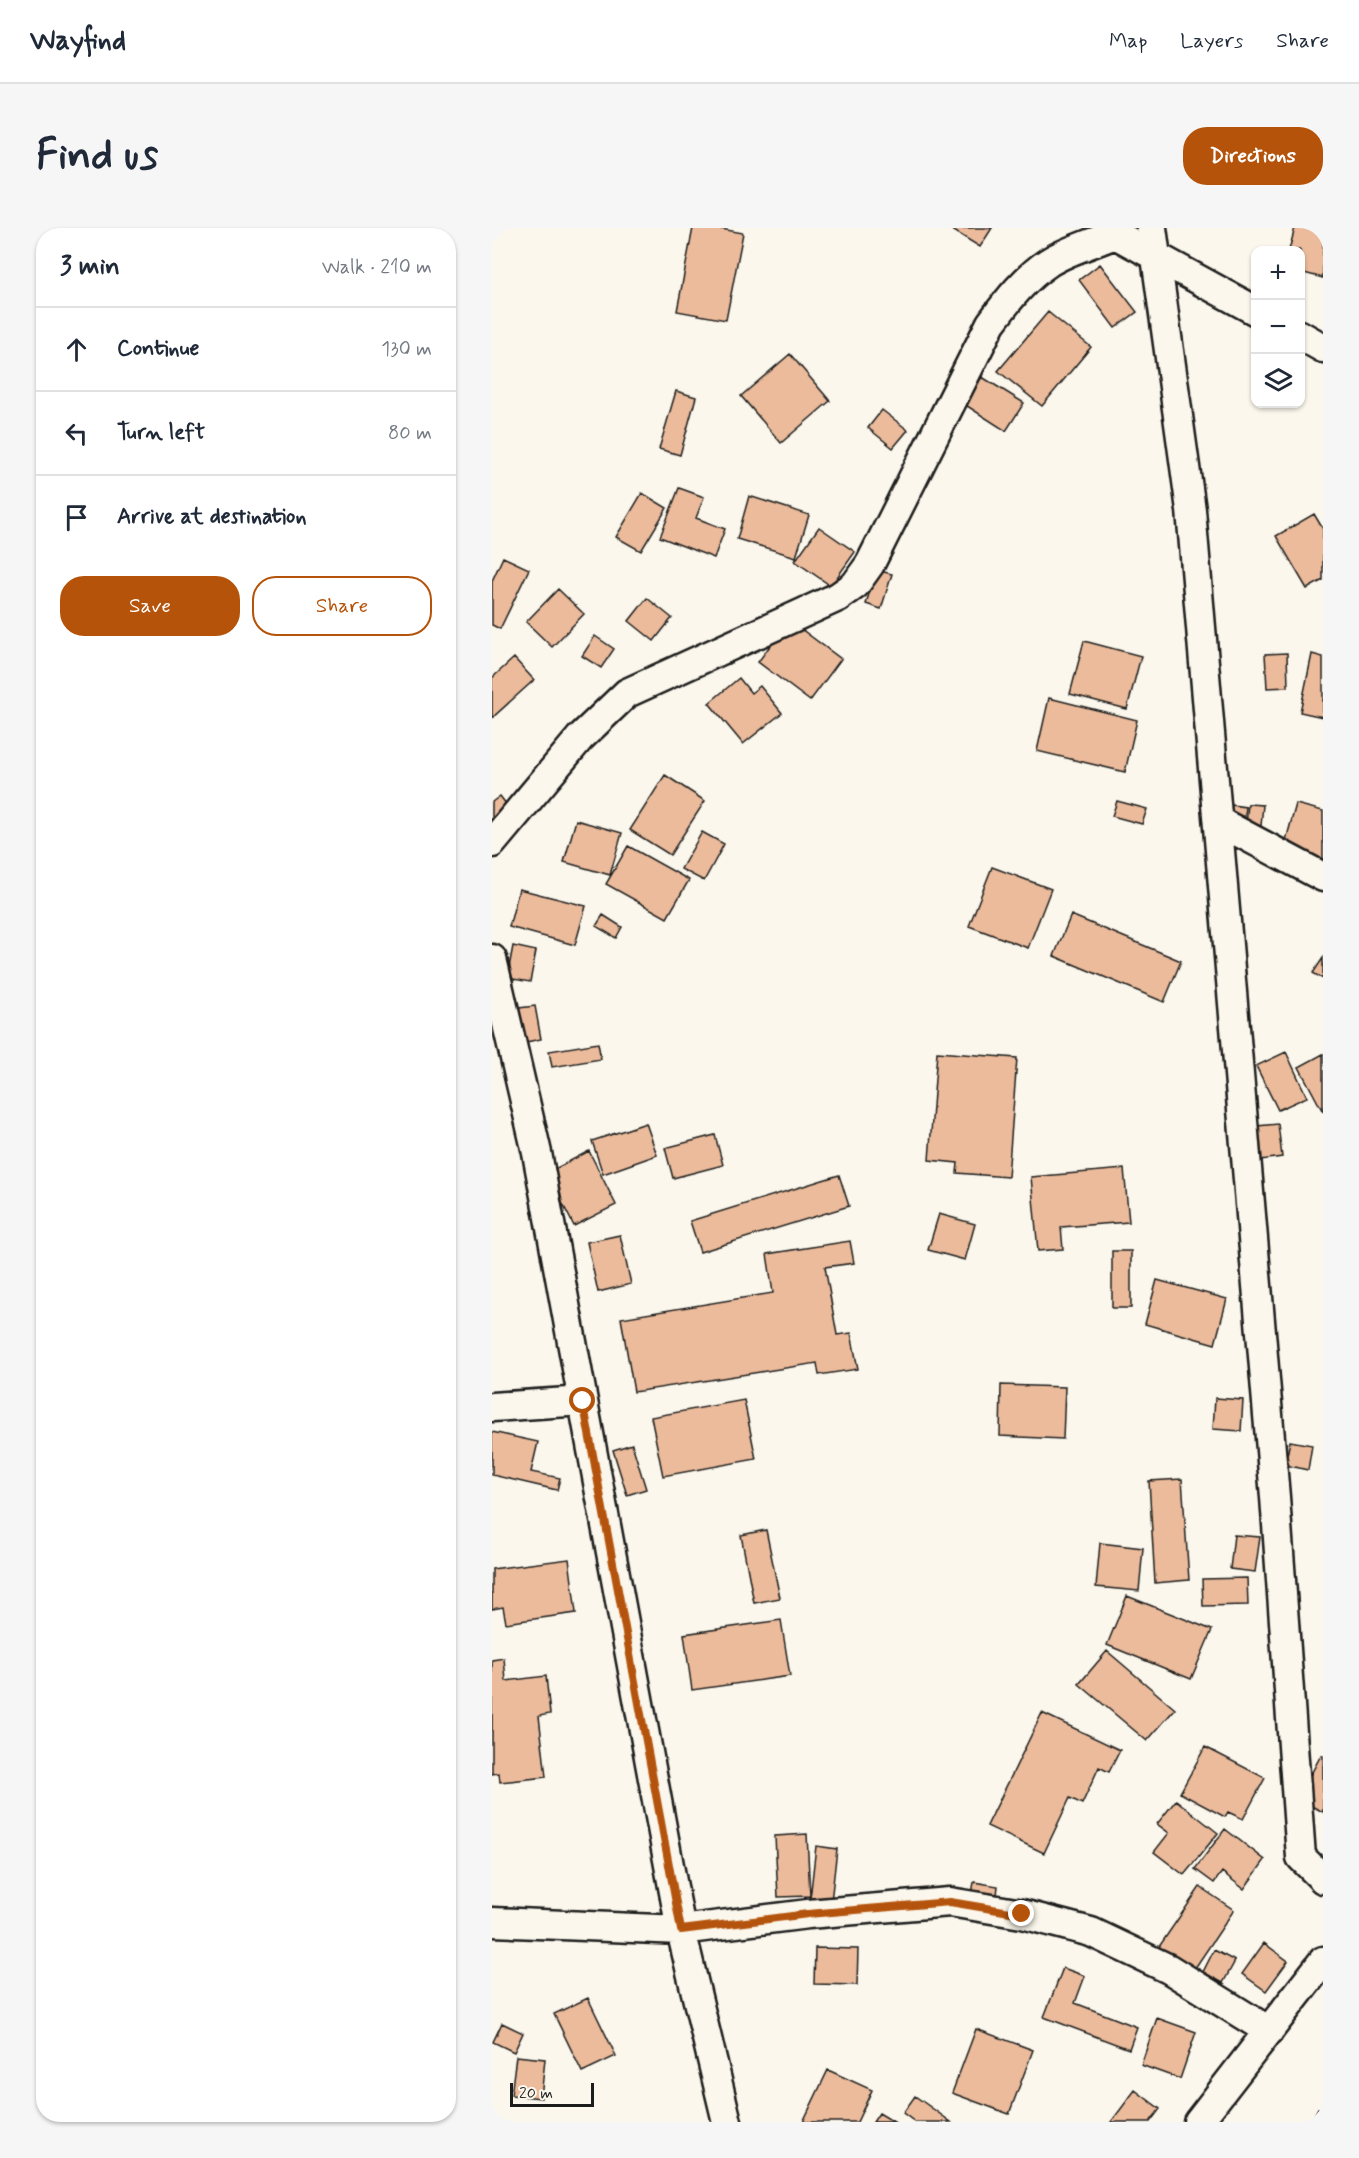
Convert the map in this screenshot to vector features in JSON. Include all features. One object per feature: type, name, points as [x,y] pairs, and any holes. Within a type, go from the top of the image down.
[{"type":"street","points":[[1152,228],[1191,510],[1275,1497],[1301,1857],[1323,1879]]},
{"type":"street","points":[[492,843],[580,738],[627,693],[838,597],[855,585],[870,564],[991,323],[1014,292],[1032,274],[1051,261],[1111,231],[1251,308]]},
{"type":"street","points":[[1305,338],[1323,348]]},
{"type":"street","points":[[1218,821],[1323,877]]},
{"type":"street","points":[[492,959],[537,1153],[681,1930],[727,2122]]},
{"type":"street","points":[[492,1407],[583,1401]]},
{"type":"street","points":[[492,1922],[681,1930],[808,1914],[950,1902],[1022,1914],[1091,1932],[1169,1968],[1269,2031]]},
{"type":"street","points":[[1198,2122],[1323,1961]]},
{"type":"building","points":[[693,228],[716,228],[743,233],[726,320],[677,311]]},
{"type":"building","points":[[949,228],[992,228],[980,247]]},
{"type":"building","points":[[1295,228],[1323,228],[1323,278],[1305,273],[1305,246],[1290,246]]},
{"type":"building","points":[[1100,264],[1137,312],[1115,328],[1079,280]]},
{"type":"building","points":[[1048,312],[1091,347],[1042,406],[998,371]]},
{"type":"building","points":[[790,354],[830,401],[781,443],[741,396]]},
{"type":"building","points":[[982,377],[1024,403],[1006,431],[964,404]]},
{"type":"building","points":[[676,391],[696,397],[680,455],[659,449]]},
{"type":"building","points":[[882,410],[908,430],[893,448],[868,428]]},
{"type":"building","points":[[679,488],[704,497],[696,518],[725,529],[714,558],[660,537]]},
{"type":"building","points":[[642,493],[667,508],[641,551],[616,537]]},
{"type":"building","points":[[749,496],[809,515],[796,557],[737,539]]},
{"type":"building","points":[[1314,514],[1323,529],[1323,580],[1307,589],[1276,536]]},
{"type":"building","points":[[819,527],[855,552],[831,586],[795,561]]},
{"type":"building","points":[[503,557],[529,569],[500,629],[492,625],[492,581]]},
{"type":"building","points":[[876,570],[892,574],[881,609],[866,604]]},
{"type":"building","points":[[558,589],[584,614],[552,647],[526,622]]},
{"type":"building","points":[[647,598],[672,618],[654,641],[629,621]]},
{"type":"building","points":[[789,620],[841,659],[810,701],[758,662]]},
{"type":"building","points":[[595,636],[614,649],[601,668],[582,656]]},
{"type":"building","points":[[1084,641],[1141,656],[1127,709],[1070,694]]},
{"type":"building","points":[[1287,653],[1288,687],[1267,688],[1265,654]]},
{"type":"building","points":[[1312,654],[1323,657],[1323,717],[1300,712]]},
{"type":"building","points":[[514,658],[534,680],[492,718],[492,678]]},
{"type":"building","points":[[739,678],[751,693],[760,686],[782,713],[743,744],[709,703]]},
{"type":"building","points":[[1049,698],[1137,720],[1125,772],[1037,751]]},
{"type":"building","points":[[665,775],[705,801],[670,855],[630,830]]},
{"type":"building","points":[[500,796],[513,813],[492,824],[492,802]]},
{"type":"building","points":[[1117,801],[1147,809],[1142,824],[1112,816]]},
{"type":"building","points":[[1224,804],[1246,807],[1243,830]]},
{"type":"building","points":[[1248,804],[1263,805],[1261,826],[1246,825]]},
{"type":"building","points":[[1296,804],[1323,811],[1323,860],[1319,873],[1280,862]]},
{"type":"building","points":[[576,820],[622,833],[610,875],[564,862]]},
{"type":"building","points":[[702,832],[724,844],[704,881],[681,869]]},
{"type":"building","points":[[628,846],[689,880],[667,918],[606,884]]},
{"type":"building","points":[[992,867],[1051,889],[1028,948],[969,926]]},
{"type":"building","points":[[519,889],[586,906],[575,945],[509,927]]},
{"type":"building","points":[[603,915],[622,927],[616,938],[596,926]]},
{"type":"building","points":[[1071,915],[1181,961],[1164,1002],[1054,956]]},
{"type":"building","points":[[513,946],[536,951],[530,982],[507,978]]},
{"type":"building","points":[[1323,958],[1323,979],[1313,973]]},
{"type":"building","points":[[535,1006],[541,1039],[526,1042],[519,1008]]},
{"type":"building","points":[[598,1043],[601,1059],[552,1067],[549,1051]]},
{"type":"building","points":[[937,1052],[1017,1058],[1008,1177],[957,1173],[958,1163],[929,1160]]},
{"type":"building","points":[[1286,1052],[1307,1097],[1278,1110],[1256,1066]]},
{"type":"building","points":[[1323,1054],[1323,1112],[1299,1067]]},
{"type":"building","points":[[646,1123],[657,1155],[603,1174],[592,1141]]},
{"type":"building","points":[[1278,1124],[1282,1157],[1261,1160],[1257,1126]]},
{"type":"building","points":[[715,1135],[723,1165],[673,1178],[665,1148]]},
{"type":"building","points":[[589,1151],[616,1205],[574,1226],[547,1173]]},
{"type":"building","points":[[1124,1169],[1129,1222],[1061,1227],[1063,1249],[1038,1251],[1031,1177]]},
{"type":"building","points":[[839,1175],[849,1206],[700,1252],[690,1221]]},
{"type":"building","points":[[939,1214],[975,1224],[965,1260],[928,1250]]},
{"type":"building","points":[[620,1235],[631,1284],[598,1292],[587,1242]]},
{"type":"building","points":[[850,1241],[854,1263],[825,1267],[837,1335],[851,1333],[858,1369],[819,1375],[817,1363],[634,1392],[621,1318],[773,1293],[767,1254]]},
{"type":"building","points":[[1112,1251],[1131,1251],[1131,1308],[1112,1308]]},
{"type":"building","points":[[1157,1280],[1227,1299],[1215,1344],[1145,1324]]},
{"type":"building","points":[[1001,1385],[1065,1387],[1063,1439],[1000,1436]]},
{"type":"building","points":[[1215,1398],[1243,1400],[1241,1431],[1213,1429]]},
{"type":"building","points":[[744,1400],[756,1459],[663,1476],[651,1417]]},
{"type":"building","points":[[492,1432],[538,1442],[531,1472],[560,1478],[557,1490],[492,1475]]},
{"type":"building","points":[[1290,1441],[1312,1445],[1308,1470],[1285,1465]]},
{"type":"building","points":[[632,1444],[646,1489],[627,1495],[613,1450]]},
{"type":"building","points":[[1182,1479],[1189,1580],[1155,1583],[1149,1481]]},
{"type":"building","points":[[766,1530],[780,1598],[754,1603],[741,1535]]},
{"type":"building","points":[[1234,1535],[1260,1537],[1255,1572],[1230,1569]]},
{"type":"building","points":[[1100,1543],[1143,1548],[1139,1591],[1096,1587]]},
{"type":"building","points":[[569,1559],[576,1613],[506,1623],[503,1607],[492,1609],[492,1569]]},
{"type":"building","points":[[1247,1578],[1248,1605],[1203,1606],[1202,1579]]},
{"type":"building","points":[[1127,1596],[1212,1630],[1191,1679],[1107,1645]]},
{"type":"building","points":[[781,1620],[790,1676],[692,1690],[684,1634]]},
{"type":"building","points":[[1107,1651],[1175,1709],[1147,1741],[1079,1684]]},
{"type":"building","points":[[504,1658],[506,1681],[546,1676],[550,1714],[539,1716],[546,1777],[500,1782],[499,1773],[492,1774],[492,1660]]},
{"type":"building","points":[[1042,1713],[1120,1750],[1109,1772],[1099,1767],[1082,1804],[1070,1798],[1044,1853],[987,1826]]},
{"type":"building","points":[[1205,1747],[1265,1778],[1243,1819],[1228,1812],[1225,1817],[1180,1793]]},
{"type":"building","points":[[1321,1755],[1323,1756],[1323,1812],[1298,1799]]},
{"type":"building","points":[[1176,1800],[1218,1833],[1184,1875],[1154,1852],[1169,1833],[1157,1824]]},
{"type":"building","points":[[1225,1829],[1265,1860],[1244,1889],[1222,1872],[1214,1883],[1195,1869]]},
{"type":"building","points":[[807,1834],[810,1896],[778,1897],[775,1836]]},
{"type":"building","points":[[816,1846],[837,1849],[831,1902],[810,1899]]},
{"type":"building","points":[[974,1882],[998,1886],[996,1904],[971,1900]]},
{"type":"building","points":[[1200,1887],[1234,1910],[1189,1977],[1154,1954]]},
{"type":"building","points":[[1264,1943],[1288,1961],[1266,1991],[1242,1974]]},
{"type":"building","points":[[815,1948],[858,1949],[857,1985],[814,1984]]},
{"type":"building","points":[[1214,1950],[1235,1961],[1223,1983],[1203,1972]]},
{"type":"building","points":[[1063,1968],[1085,1976],[1075,2003],[1137,2027],[1129,2049],[1044,2017]]},
{"type":"building","points":[[588,1998],[616,2056],[582,2072],[554,2014]]},
{"type":"building","points":[[1157,2018],[1196,2032],[1180,2079],[1141,2065]]},
{"type":"building","points":[[502,2023],[523,2033],[514,2052],[493,2042]]},
{"type":"building","points":[[976,2029],[1033,2050],[1009,2114],[952,2093]]},
{"type":"building","points":[[516,2056],[545,2059],[541,2098],[511,2095]]},
{"type":"building","points":[[828,2070],[872,2090],[857,2122],[803,2122]]},
{"type":"building","points":[[1135,2090],[1160,2109],[1150,2122],[1111,2122]]},
{"type":"building","points":[[915,2096],[951,2122],[915,2122],[903,2113]]},
{"type":"building","points":[[1318,2108],[1323,2111],[1323,2122],[1311,2122]]},
{"type":"building","points":[[879,2113],[894,2122],[873,2122]]},
{"type":"route","points":[[583,1401],[681,1930],[808,1914],[950,1902],[1022,1914]]}]
